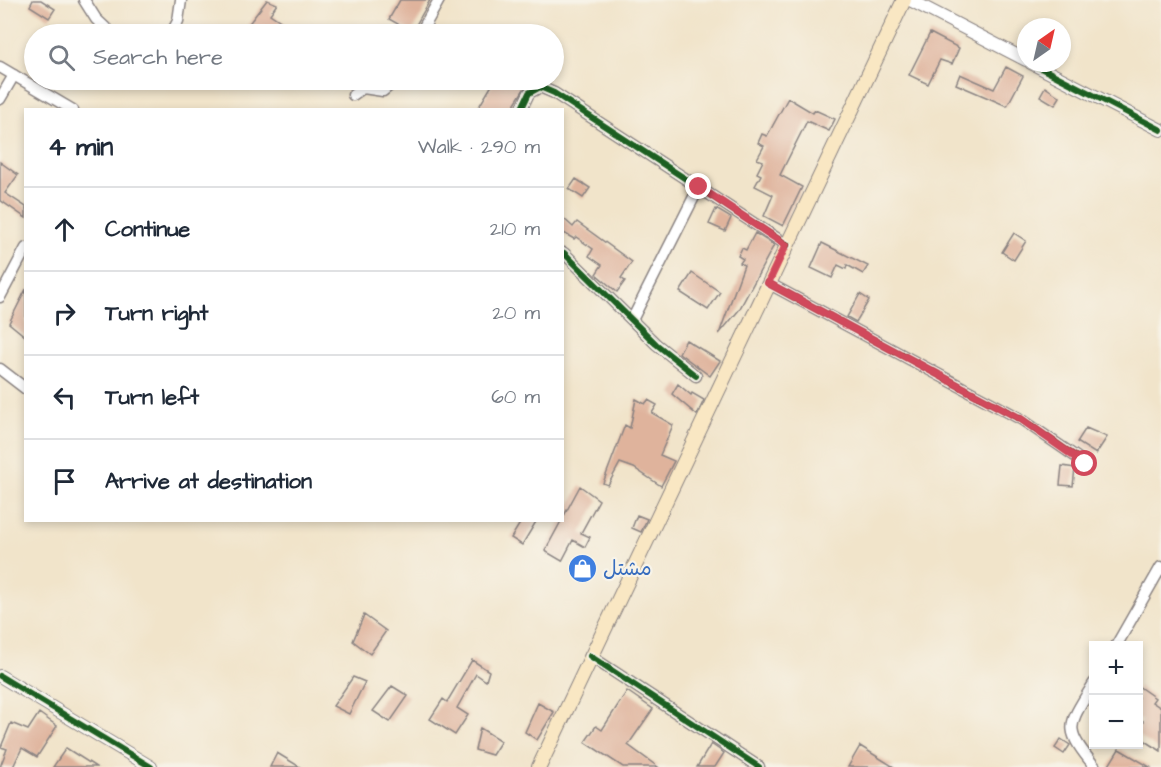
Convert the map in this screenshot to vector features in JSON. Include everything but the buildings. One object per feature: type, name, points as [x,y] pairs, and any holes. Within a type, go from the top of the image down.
[{"type":"main road","points":[[539,767],[904,0]]},
{"type":"street","points":[[84,0],[101,24]]},
{"type":"street","points":[[176,24],[181,0]]},
{"type":"street","points":[[426,24],[439,0]]},
{"type":"street","points":[[910,0],[1017,55]]},
{"type":"street","points":[[0,67],[24,81]]},
{"type":"street","points":[[1048,72],[1161,130]]},
{"type":"street","points":[[0,99],[14,75]]},
{"type":"street","points":[[39,90],[70,108]]},
{"type":"street","points":[[353,95],[360,90]]},
{"type":"street","points":[[521,108],[529,93],[534,90]]},
{"type":"street","points":[[547,90],[786,245]]},
{"type":"street","points":[[632,320],[699,187]]},
{"type":"street","points":[[0,297],[24,252]]},
{"type":"street","points":[[564,253],[656,344],[696,376]]},
{"type":"street","points":[[768,283],[1021,419],[1085,464]]},
{"type":"street","points":[[0,369],[24,387]]},
{"type":"street","points":[[1118,641],[1161,567]]},
{"type":"street","points":[[590,656],[759,767]]},
{"type":"street","points":[[0,676],[144,765]]},
{"type":"street","points":[[1089,693],[1071,730],[1074,741],[1095,767]]},
{"type":"cycle path","points":[[1048,72],[1161,130]]},
{"type":"cycle path","points":[[522,108],[529,93],[534,90]]},
{"type":"cycle path","points":[[547,90],[787,245]]},
{"type":"cycle path","points":[[564,253],[656,344],[696,376]]},
{"type":"cycle path","points":[[768,283],[1021,419],[1085,463]]},
{"type":"cycle path","points":[[590,656],[759,767]]},
{"type":"cycle path","points":[[0,676],[151,767]]},
{"type":"place","name":"مشتل","points":[[582,569]]},
{"type":"route","points":[[699,187],[786,245],[768,283],[1021,419],[1061,444],[1085,464]]}]
